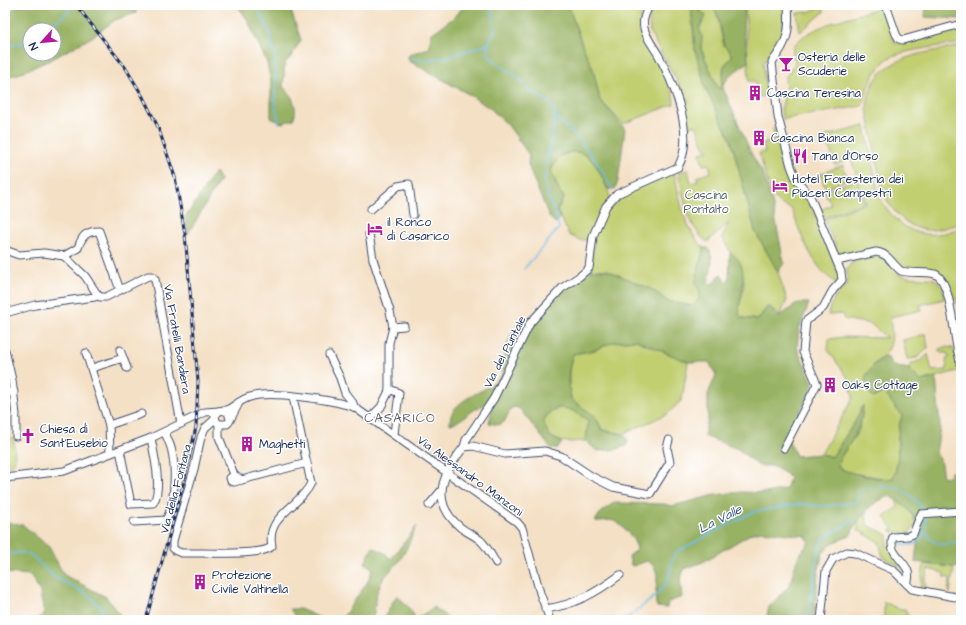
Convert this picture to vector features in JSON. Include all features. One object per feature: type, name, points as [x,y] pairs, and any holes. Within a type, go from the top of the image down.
[{"type":"street","name":"Via del Puntale","points":[[441,491],[447,472],[494,398],[530,323],[562,288],[580,276],[588,268],[593,236],[610,200],[617,194],[678,167],[682,161],[686,141],[674,86],[644,29],[644,14],[649,5]]},
{"type":"street","points":[[784,448],[816,386],[816,381],[803,352],[804,328],[806,321],[823,308],[833,290],[842,280],[837,261],[810,196],[796,179],[778,117],[772,62],[783,48],[789,33],[788,5]]},
{"type":"street","points":[[886,5],[899,39],[903,40],[961,24]]},
{"type":"street","points":[[371,209],[398,186],[409,184],[414,215]]},
{"type":"street","points":[[5,250],[19,255],[44,253],[64,256],[76,251],[85,234],[99,231],[120,290]]},
{"type":"street","points":[[369,234],[373,259],[390,311],[393,327],[389,344],[390,389],[381,407],[370,418]]},
{"type":"street","points":[[837,261],[876,252],[887,256],[901,271],[935,274],[942,280],[948,290],[955,345],[961,364]]},
{"type":"street","points":[[64,256],[85,276],[96,295]]},
{"type":"street","name":"Via Fratelli Bandiera","points":[[5,313],[34,305],[96,295],[103,297],[148,276],[152,276],[155,280],[181,424]]},
{"type":"street","points":[[393,327],[404,326]]},
{"type":"street","points":[[5,350],[14,392],[16,436]]},
{"type":"street","points":[[120,350],[127,368]]},
{"type":"street","points":[[86,353],[109,425],[110,453]]},
{"type":"street","points":[[329,355],[340,378],[345,393],[353,403],[354,407]]},
{"type":"street","points":[[92,368],[123,358]]},
{"type":"street","points":[[390,389],[399,393],[394,434]]},
{"type":"street","points":[[5,392],[14,392]]},
{"type":"street","name":"Via Alessandro Manzoni","points":[[222,411],[254,396],[272,394],[335,402],[354,407],[517,522],[522,528],[545,609],[550,620]]},
{"type":"street","name":"Via della Fontana","points":[[218,422],[204,432],[173,541],[173,548],[176,551],[243,553],[270,549],[272,546],[272,530],[284,512],[308,490],[311,483],[293,397]]},
{"type":"street","points":[[200,414],[218,422],[230,419],[239,403]]},
{"type":"street","points":[[5,478],[64,471],[151,438],[200,414],[222,411],[230,414],[230,419]]},
{"type":"street","points":[[222,411],[218,422],[219,434],[233,472]]},
{"type":"street","points":[[109,425],[141,414]]},
{"type":"street","points":[[134,522],[166,520],[172,509],[172,453],[165,432]]},
{"type":"street","points":[[120,450],[131,504],[153,503],[157,498],[156,472],[151,438]]},
{"type":"street","points":[[464,447],[473,446],[505,454],[546,451],[561,456],[591,476],[609,485],[650,494],[670,462],[667,448],[669,440]]},
{"type":"street","points":[[242,480],[307,463]]},
{"type":"street","points":[[429,505],[441,491]]},
{"type":"street","points":[[441,491],[443,505],[450,517],[460,527],[480,540],[496,563]]},
{"type":"street","points":[[907,584],[910,577],[908,570],[894,552],[891,541],[893,536],[908,536],[913,534],[922,515],[955,513],[961,511]]},
{"type":"street","points":[[821,620],[826,571],[833,559],[843,554],[854,552],[893,570],[907,584],[917,590],[961,598]]},
{"type":"street","points":[[545,609],[560,607],[583,600],[620,575]]},
{"type":"green space","points":[[23,5],[135,5],[136,13],[115,20],[92,37],[62,53],[62,22],[22,22],[22,62],[45,62],[18,74],[5,77],[5,12]]},
{"type":"green space","points":[[237,5],[289,5],[301,40],[290,58],[285,63],[283,87],[289,93],[295,105],[294,119],[282,123],[271,118],[271,83],[267,63],[247,19]]},
{"type":"green space","points":[[464,5],[568,5],[583,47],[593,69],[600,100],[625,129],[618,181],[615,189],[608,189],[600,173],[587,156],[575,152],[564,154],[557,160],[551,172],[559,191],[564,197],[557,210],[560,218],[556,223],[550,218],[532,176],[528,164],[529,155],[508,125],[491,109],[470,95],[409,61],[408,57],[410,54],[429,48],[431,34],[456,16]]},
{"type":"green space","points":[[568,5],[647,5],[641,15],[641,27],[672,87],[674,104],[623,124],[600,100],[593,69],[583,47]]},
{"type":"green space","name":"Cascina Pontalto","points":[[654,5],[691,5],[695,50],[706,90],[731,140],[755,231],[778,272],[787,300],[780,316],[770,307],[764,311],[758,320],[739,317],[739,308],[744,282],[741,271],[722,237],[729,223],[707,242],[700,236],[691,220],[687,210],[678,172],[688,170],[691,183],[698,181],[697,177],[711,172],[709,164],[703,165],[700,153],[709,150],[708,148],[705,149],[696,125],[685,127],[676,85],[689,102],[650,33],[649,19]]},
{"type":"green space","points":[[691,5],[700,5],[701,12],[706,16],[699,27],[702,37],[701,49],[718,88],[721,89],[724,66],[732,56],[729,50],[724,46],[718,17],[713,5],[745,5],[743,25],[748,62],[732,74],[723,84],[723,88],[751,153],[762,172],[772,202],[784,263],[778,272],[755,231],[731,140],[706,90],[695,50]]},
{"type":"green space","points":[[700,5],[713,5],[718,17],[724,46],[729,50],[732,56],[724,66],[721,89],[718,88],[701,49],[702,37],[699,29],[706,16],[701,12]]},
{"type":"green space","points":[[745,5],[784,5],[783,33],[770,60],[763,61],[766,88],[770,88],[770,95],[759,97],[755,81],[749,81]]},
{"type":"green space","points":[[926,5],[961,5],[961,19],[925,17]]},
{"type":"green space","points":[[823,6],[824,12],[800,32],[797,13],[808,12]]},
{"type":"green space","points":[[876,9],[884,9],[896,44],[961,27],[961,43],[911,51],[886,60],[877,70],[862,106],[783,119],[781,110],[786,89],[785,78],[795,64],[793,49],[797,42],[805,35],[816,29]]},
{"type":"green space","points":[[961,46],[961,223],[940,229],[924,230],[908,223],[895,212],[882,190],[867,109],[870,91],[877,78],[887,68],[900,61],[914,55]]},
{"type":"green space","points":[[777,126],[784,155],[782,157],[809,200],[838,271],[840,279],[837,283],[821,270],[814,260],[803,239],[792,209],[780,204],[771,194],[759,153],[765,152],[763,143],[775,140],[773,129]]},
{"type":"green space","points":[[865,126],[878,192],[882,201],[894,217],[909,229],[927,234],[943,233],[961,228],[961,309],[940,272],[907,270],[900,266],[890,254],[880,249],[847,256],[838,252],[824,219],[866,203],[851,159],[835,165],[826,136]]},
{"type":"green space","points":[[575,151],[589,158],[599,170],[611,201],[622,194],[674,172],[683,213],[691,231],[704,248],[697,275],[701,295],[693,306],[667,301],[653,290],[607,270],[591,270],[594,240],[580,240],[569,235],[557,210],[564,197],[559,191],[551,172],[555,163],[560,157]]},
{"type":"green space","points":[[843,165],[847,179],[826,189],[820,174]]},
{"type":"green space","points":[[215,172],[220,180],[188,234],[185,218]]},
{"type":"green space","points":[[856,179],[864,202],[823,218],[820,210],[831,205],[825,192]]},
{"type":"green space","points":[[704,248],[708,248],[712,260],[708,282],[710,284],[715,282],[720,274],[726,282],[729,280],[730,253],[738,259],[742,267],[743,277],[739,313],[741,318],[758,320],[767,307],[770,307],[777,316],[780,316],[798,303],[809,303],[799,329],[797,348],[813,383],[810,392],[787,436],[796,456],[821,454],[832,457],[856,420],[863,405],[861,421],[839,460],[838,466],[841,469],[864,476],[889,479],[893,478],[896,471],[898,431],[902,416],[884,392],[873,398],[866,388],[865,377],[874,365],[886,355],[893,366],[909,369],[921,381],[936,377],[940,427],[936,454],[940,459],[943,477],[948,476],[952,471],[955,474],[958,487],[958,498],[961,498],[961,568],[915,562],[918,531],[916,523],[908,510],[901,503],[890,496],[876,502],[861,517],[850,536],[832,543],[822,554],[818,573],[814,620],[766,620],[769,607],[789,586],[798,557],[809,542],[806,536],[762,531],[752,533],[703,562],[684,569],[680,581],[682,597],[668,602],[667,608],[657,607],[656,570],[653,565],[647,561],[633,566],[631,565],[629,556],[637,550],[635,542],[621,526],[614,521],[595,521],[601,512],[614,503],[664,504],[672,506],[715,495],[741,492],[765,493],[786,489],[790,478],[785,473],[772,466],[759,466],[738,449],[704,436],[708,419],[708,394],[716,375],[709,362],[688,362],[636,340],[613,342],[595,350],[573,354],[569,371],[568,383],[572,400],[595,416],[602,430],[623,434],[628,440],[626,446],[617,449],[597,451],[586,441],[588,421],[576,413],[564,408],[552,410],[547,415],[543,423],[550,436],[562,443],[558,448],[552,449],[519,408],[512,407],[504,422],[498,425],[489,423],[492,409],[485,405],[476,409],[459,421],[450,424],[454,410],[459,405],[493,384],[503,374],[502,368],[505,350],[516,327],[522,329],[531,316],[591,270],[607,270],[653,290],[667,301],[692,306],[700,296],[698,287],[695,284]]},
{"type":"green space","points":[[879,256],[886,260],[897,273],[901,275],[935,279],[943,288],[944,299],[920,305],[922,310],[890,317],[892,332],[891,344],[881,359],[874,364],[873,398],[884,392],[902,416],[898,431],[896,471],[893,478],[890,479],[845,472],[838,466],[839,460],[859,430],[862,406],[856,420],[832,457],[821,454],[853,398],[848,378],[828,350],[829,339],[844,337],[887,338],[871,324],[844,319],[842,314],[828,315],[834,298],[847,285],[847,269],[852,262]]},
{"type":"green space","points":[[926,334],[928,348],[917,358],[907,359],[903,340]]},
{"type":"green space","points":[[636,340],[688,362],[682,400],[667,414],[623,434],[602,430],[596,419],[571,398],[569,376],[573,354],[595,350],[613,342]]},
{"type":"green space","points":[[946,347],[953,348],[961,370],[921,381],[909,369],[911,364],[922,360],[928,354],[932,371],[947,370],[946,359],[949,358],[947,353],[941,353],[939,349]]},
{"type":"green space","points":[[562,407],[571,409],[589,421],[586,441],[565,442],[550,436],[543,423],[548,415]]},
{"type":"green space","points":[[14,438],[15,461],[10,467],[5,468],[5,439]]},
{"type":"green space","points":[[896,499],[907,506],[917,524],[908,534],[891,531],[893,528],[884,517],[898,507]]},
{"type":"green space","points":[[866,511],[867,525],[888,535],[887,545],[906,570],[906,574],[902,568],[883,557],[879,542],[858,530],[857,521]]},
{"type":"green space","points":[[5,522],[23,525],[49,547],[64,575],[106,597],[124,620],[36,620],[44,614],[40,592],[30,575],[5,573]]},
{"type":"green space","points":[[417,526],[407,548],[381,583],[377,591],[372,620],[335,620],[343,617],[367,583],[373,569],[365,563],[373,547],[385,553],[391,559]]},
{"type":"green space","points":[[924,564],[954,567],[950,593],[948,593],[950,578],[944,577],[944,573],[928,569],[925,580],[926,590],[920,589]]},
{"type":"green space","points":[[397,595],[410,609],[416,619],[434,607],[450,620],[383,620]]},
{"type":"green space","points":[[884,602],[899,609],[905,609],[910,620],[884,620]]},
{"type":"green space","points":[[290,609],[300,609],[325,620],[301,620]]},
{"type":"waterway","points":[[55,22],[76,5]]},
{"type":"waterway","points":[[257,5],[269,32],[274,53],[276,68],[275,101],[279,123]]},
{"type":"waterway","points":[[491,5],[494,29],[487,49],[490,57],[520,79],[530,91],[550,104],[554,109],[555,114],[545,182],[548,196],[556,215],[559,228],[524,269]]},
{"type":"waterway","points":[[5,47],[22,42]]},
{"type":"waterway","points":[[410,58],[420,60],[447,57],[488,44]]},
{"type":"waterway","points":[[556,118],[585,146],[599,166],[607,182],[614,190]]},
{"type":"waterway","name":"La Valle","points":[[858,493],[859,490],[873,487],[894,488],[907,493],[919,504],[923,511]]},
{"type":"waterway","name":"La Valle","points":[[625,620],[651,600],[665,585],[669,577],[672,560],[678,551],[753,512],[800,504],[824,506],[856,502],[858,496]]},
{"type":"waterway","name":"La Valle","points":[[925,516],[926,532],[932,541],[941,544],[951,544],[961,541]]},
{"type":"waterway","points":[[807,620],[819,549],[823,539],[851,521],[855,522]]},
{"type":"waterway","points":[[897,543],[907,545],[917,543],[925,532]]},
{"type":"waterway","points":[[5,555],[22,552],[31,555],[54,577],[87,594],[99,605],[109,620]]},
{"type":"railway","points":[[76,5],[125,67],[142,95],[158,127],[175,177],[185,234],[198,381],[196,427],[185,477],[146,620]]},
{"type":"place","name":"Osteria delle Scuderie","points":[[786,64]]},
{"type":"place","name":"Cascina Teresina","points":[[755,93]]},
{"type":"place","name":"Cascina Bianca","points":[[759,138]]},
{"type":"place","name":"Tana d'Orso","points":[[800,156]]},
{"type":"place","name":"Hotel Foresteria dei Piaceri Campestri","points":[[780,186]]},
{"type":"place","name":"il Ronco di Casarico","points":[[375,229]]},
{"type":"place","name":"Oaks Cottage","points":[[830,385]]},
{"type":"place","name":"Chiesa di Sant'Eusebio","points":[[28,436]]},
{"type":"place","name":"Maghetti","points":[[247,444]]},
{"type":"place","name":"Protezione Civile Valtinella","points":[[200,582]]},
{"type":"district","name":"CASARICO","points":[[400,418]]}]
